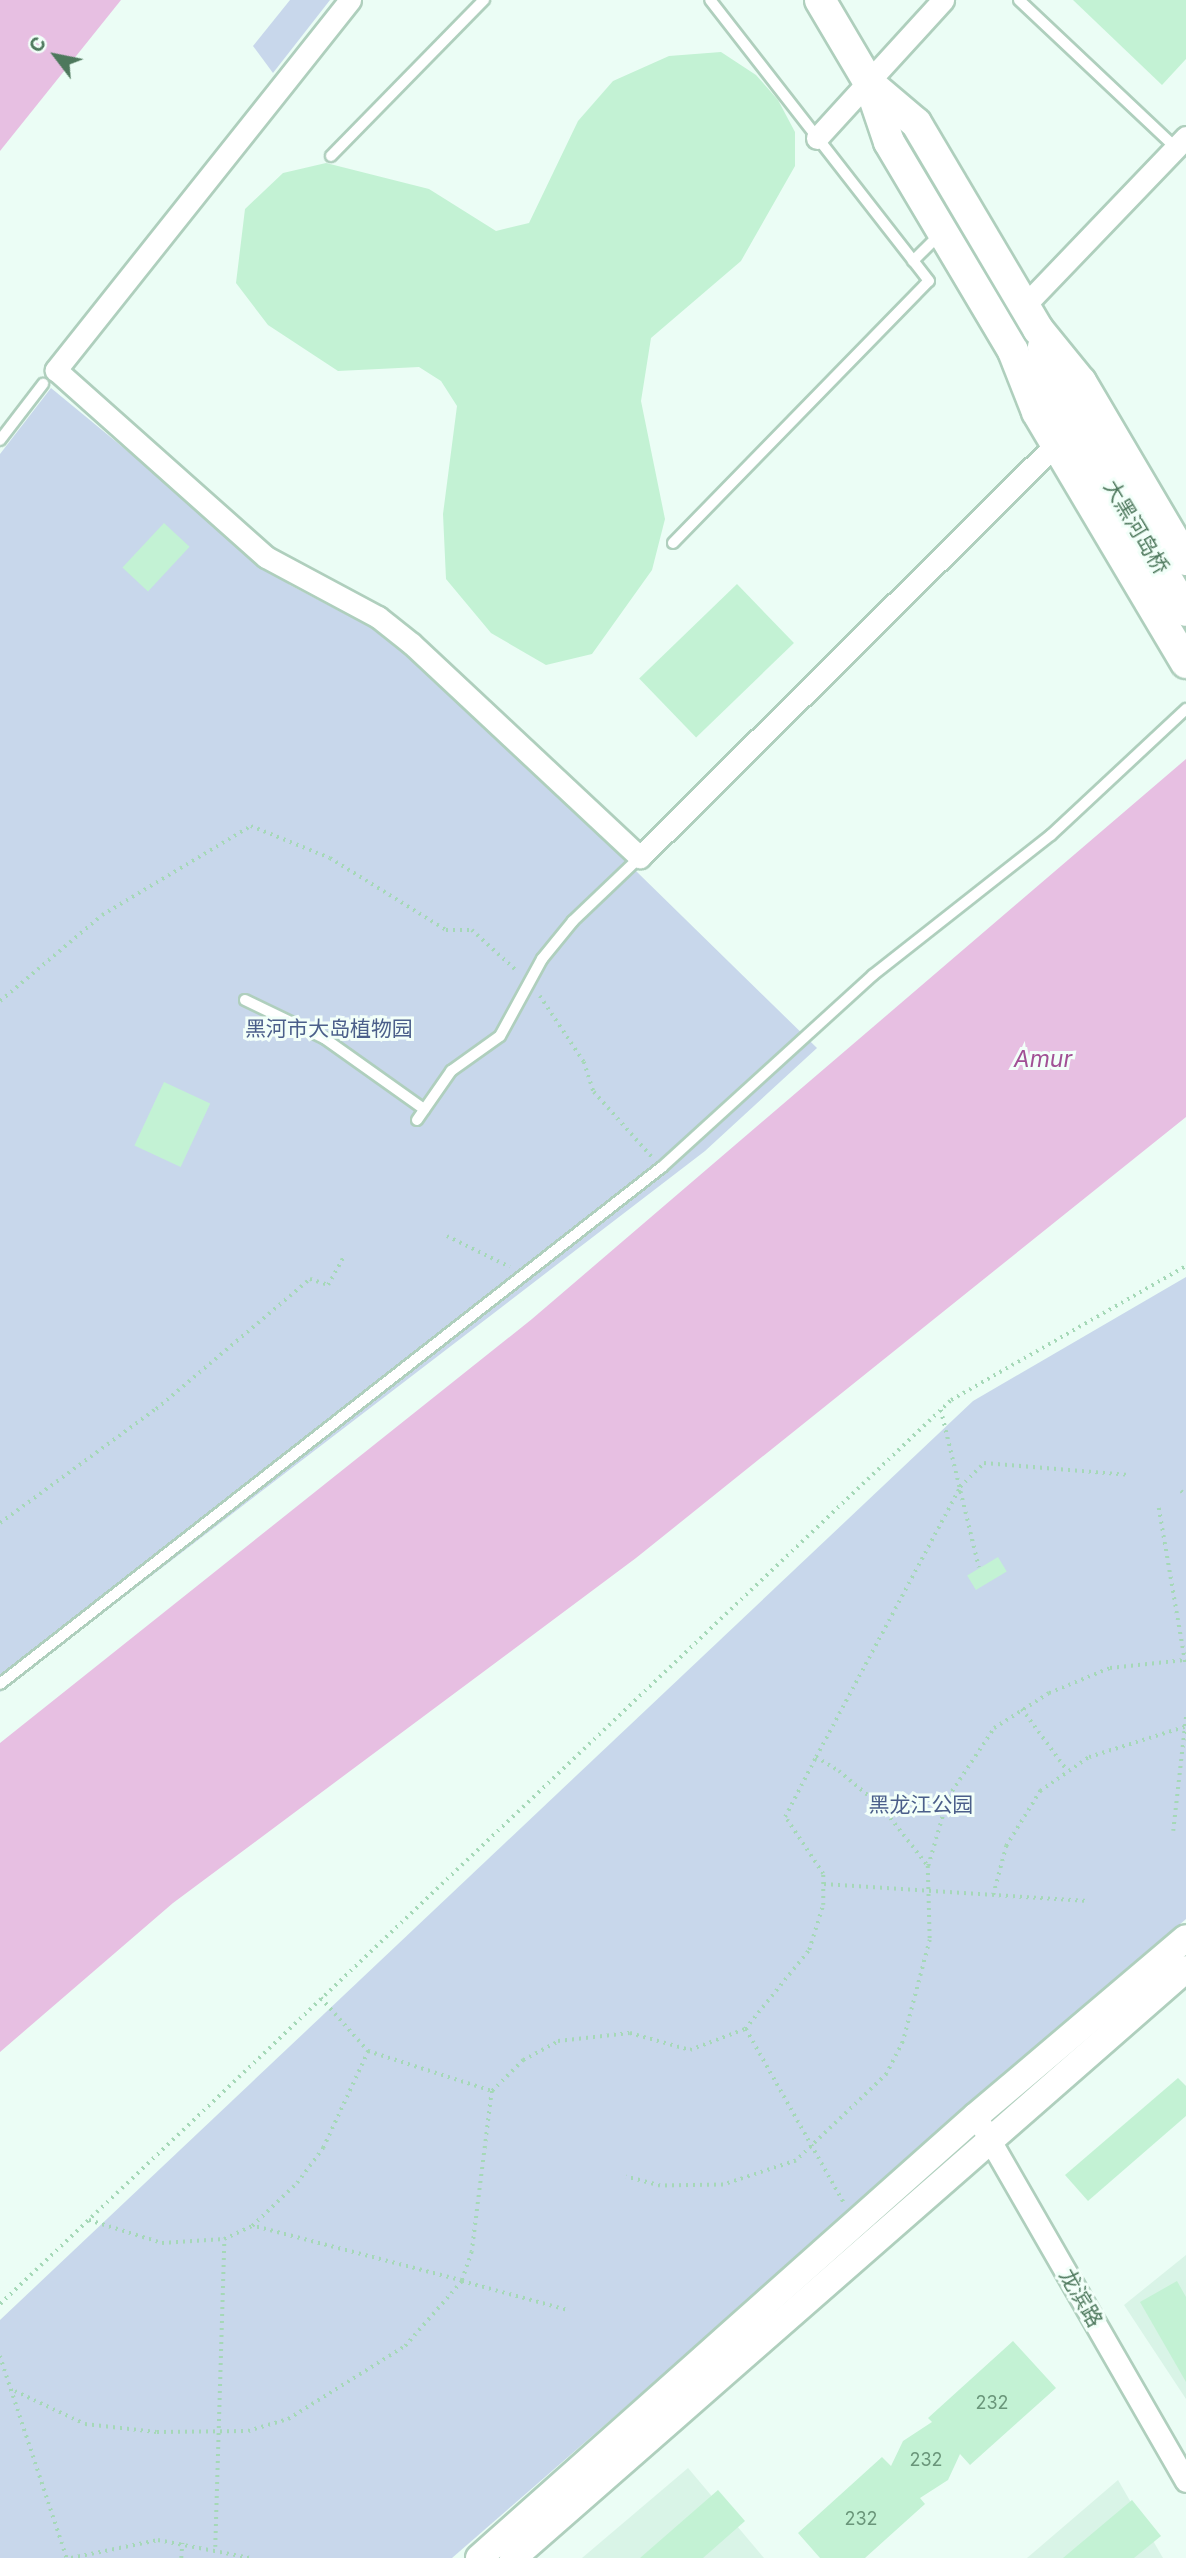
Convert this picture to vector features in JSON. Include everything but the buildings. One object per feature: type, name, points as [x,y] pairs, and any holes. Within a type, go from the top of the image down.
[{"type":"main road","points":[[820,0],[869,83],[889,142],[1013,351],[1079,445],[1186,560]]},
{"type":"main road","points":[[869,83],[916,123],[1031,318],[1081,382],[1079,445]]},
{"type":"main road","points":[[1031,318],[1079,445],[1186,663]]},
{"type":"main road","points":[[1013,351],[1060,398]]},
{"type":"main road","name":"大黑河岛桥","points":[[1079,445],[1186,611]]},
{"type":"street","points":[[350,0],[56,370],[266,557],[378,617],[412,644],[640,858],[1079,445]]},
{"type":"street","points":[[817,138],[943,0]]},
{"type":"street","points":[[1031,318],[1181,142]]},
{"type":"street","points":[[513,2558],[1186,1938]]},
{"type":"street","points":[[479,2558],[982,2127],[1186,1969]]},
{"type":"street","name":"龙滨路","points":[[982,2127],[1186,2481]]},
{"type":"lane","points":[[331,156],[484,0]]},
{"type":"lane","points":[[673,543],[929,281],[710,0]]},
{"type":"lane","points":[[1019,0],[1181,142]]},
{"type":"lane","points":[[913,261],[942,232]]},
{"type":"lane","points":[[0,440],[43,384]]},
{"type":"lane","points":[[0,1684],[522,1282],[662,1167],[873,975],[1051,835],[1186,709]]},
{"type":"lane","points":[[417,1120],[451,1071],[500,1036],[530,984],[573,921],[640,858]]},
{"type":"lane","points":[[245,1000],[324,1038],[424,1110]]},
{"type":"path","points":[[0,1001],[102,915],[251,826],[330,858],[446,930],[472,930],[530,984],[584,1062],[593,1092],[662,1167]]},
{"type":"path","points":[[447,1236],[504,1259],[522,1282]]},
{"type":"path","points":[[0,1522],[156,1409],[310,1279],[328,1285],[343,1258]]},
{"type":"path","points":[[0,2304],[941,1410],[1186,1266]]},
{"type":"path","points":[[941,1410],[979,1567]]},
{"type":"path","points":[[15,2391],[85,2424],[219,2434],[288,2419],[405,2346],[462,2281],[472,2252],[492,2091],[523,2060],[570,2038],[630,2033],[690,2050],[746,2029],[809,1950],[824,1884],[785,1817],[960,1487],[984,1464],[1129,1475]]},
{"type":"path","points":[[1181,1491],[1186,1495]]},
{"type":"path","points":[[1159,1508],[1186,1667]]},
{"type":"path","points":[[626,2177],[660,2186],[723,2185],[769,2172],[813,2148],[887,2074],[904,2042],[921,1990],[932,1892],[928,1866],[948,1797],[994,1728],[1021,1708],[1110,1668],[1185,1660]]},
{"type":"path","points":[[1021,1708],[1066,1769]]},
{"type":"path","points":[[1173,1831],[1186,1715]]},
{"type":"path","points":[[993,1895],[1006,1846],[1026,1806],[1066,1769],[1184,1727]]},
{"type":"path","points":[[816,1757],[882,1807],[928,1866]]},
{"type":"path","points":[[824,1884],[1088,1901]]},
{"type":"path","points":[[321,1998],[368,2051],[492,2091]]},
{"type":"path","points":[[746,2029],[846,2207]]},
{"type":"path","points":[[89,2220],[162,2243],[224,2239],[252,2226],[323,2148],[368,2051]]},
{"type":"path","points":[[252,2226],[567,2310]]},
{"type":"path","points":[[215,2547],[224,2239]]},
{"type":"path","points":[[0,2356],[15,2391],[69,2558],[129,2544],[182,2543],[215,2547],[251,2558]]},
{"type":"path","points":[[181,2558],[182,2543]]},
{"type":"shaded area","points":[[1186,2255],[1186,2399],[1124,2305]]},
{"type":"shaded area","points":[[688,2468],[764,2558],[582,2558]]},
{"type":"shaded area","points":[[1118,2480],[1163,2558],[1027,2558]]},
{"type":"green space","points":[[290,0],[330,0],[273,73],[253,46]]},
{"type":"green space","name":"黑河市大岛植物园","points":[[51,388],[290,585],[406,646],[817,1048],[705,1151],[0,1692],[0,454]]},
{"type":"green space","name":"黑龙江公园","points":[[1186,1277],[1186,1919],[452,2558],[0,2558],[0,2320],[973,1401]]},
{"type":"water","points":[[0,0],[121,0],[0,151]]},
{"type":"water","name":"Amur","points":[[1186,759],[1186,1117],[636,1558],[173,1903],[0,2052],[0,1743],[532,1319]]}]
